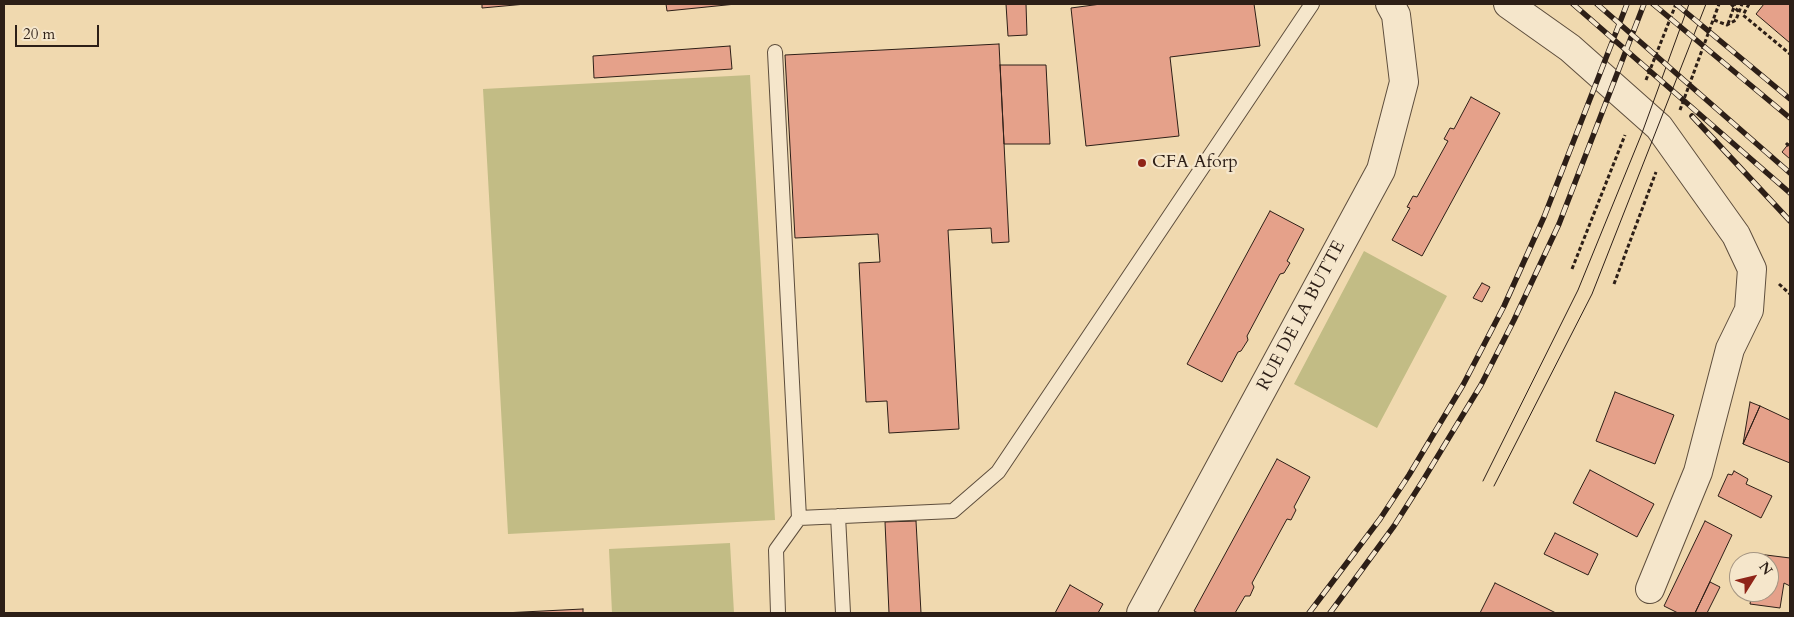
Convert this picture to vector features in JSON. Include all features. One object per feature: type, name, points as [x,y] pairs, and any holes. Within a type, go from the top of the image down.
[{"type":"street","name":"RUE DE LA BUTTE","points":[[1141,613],[1381,170],[1404,82],[1396,15],[1390,4]]},
{"type":"street","points":[[1508,4],[1570,48],[1660,128],[1736,235],[1752,269],[1749,310],[1730,349],[1698,472],[1650,589]]},
{"type":"lane","points":[[799,518],[953,511],[998,472],[1312,4]]},
{"type":"lane","points":[[775,52],[799,518],[776,550],[778,613]]},
{"type":"lane","points":[[838,516],[843,613]]},
{"type":"path","points":[[1731,4],[1790,54]]},
{"type":"path","points":[[1727,25],[1735,4]]},
{"type":"path","points":[[1713,20],[1727,25],[1736,20],[1742,4]]},
{"type":"path","points":[[1743,15],[1749,4]]},
{"type":"path","points":[[1786,143],[1790,147]]},
{"type":"shaded area","points":[[750,75],[775,520],[508,534],[483,89]]},
{"type":"shaded area","points":[[1364,251],[1447,296],[1377,428],[1294,384]]},
{"type":"shaded area","points":[[730,543],[734,613],[612,613],[609,549]]},
{"type":"building","points":[[482,4],[526,4],[482,8]]},
{"type":"building","points":[[666,4],[736,4],[667,11]]},
{"type":"building","points":[[1006,4],[1026,4],[1027,35],[1008,36]]},
{"type":"building","points":[[1101,4],[1254,4],[1260,46],[1170,57],[1179,136],[1086,146],[1071,8]]},
{"type":"building","points":[[1764,4],[1790,4],[1790,43],[1756,14]]},
{"type":"building","points":[[999,44],[1009,242],[992,243],[991,228],[948,230],[959,429],[889,433],[887,401],[866,402],[859,263],[880,262],[878,234],[795,238],[785,55]]},
{"type":"building","points":[[730,46],[732,69],[594,78],[593,56]]},
{"type":"building","points":[[1000,65],[1046,65],[1050,144],[1004,144]]},
{"type":"building","points":[[1471,97],[1500,113],[1422,256],[1392,240],[1410,208],[1407,207],[1413,196],[1417,197],[1448,141],[1444,139],[1450,128],[1454,129]]},
{"type":"building","points":[[1790,142],[1790,159],[1782,152]]},
{"type":"building","points":[[1270,211],[1304,229],[1287,261],[1290,263],[1284,273],[1280,274],[1247,336],[1248,340],[1241,351],[1238,352],[1222,382],[1187,364]]},
{"type":"building","points":[[1482,283],[1490,287],[1482,302],[1473,298]]},
{"type":"building","points":[[1615,392],[1674,415],[1655,464],[1596,441]]},
{"type":"building","points":[[1750,402],[1760,406],[1743,444]]},
{"type":"building","points":[[1760,406],[1790,420],[1790,463],[1743,444]]},
{"type":"building","points":[[1277,459],[1310,477],[1294,507],[1296,510],[1291,520],[1287,519],[1252,583],[1254,587],[1250,596],[1245,596],[1235,613],[1198,613],[1194,611]]},
{"type":"building","points":[[1590,470],[1654,504],[1637,537],[1573,503]]},
{"type":"building","points":[[1734,471],[1748,479],[1746,484],[1772,496],[1761,518],[1718,496],[1728,474],[1732,475]]},
{"type":"building","points":[[916,521],[921,613],[889,613],[885,522]]},
{"type":"building","points":[[1705,521],[1732,535],[1695,613],[1678,613],[1664,606]]},
{"type":"building","points":[[1555,533],[1598,554],[1588,575],[1544,554]]},
{"type":"building","points":[[1779,557],[1790,558],[1790,586],[1784,583],[1780,608],[1750,604],[1750,602],[1779,602]]},
{"type":"building","points":[[1710,582],[1720,587],[1707,613],[1695,613]]},
{"type":"building","points":[[1495,583],[1556,613],[1480,613]]},
{"type":"building","points":[[1070,585],[1103,604],[1098,613],[1055,613]]},
{"type":"building","points":[[583,609],[583,613],[503,613]]},
{"type":"tram line","points":[[1483,481],[1578,290],[1642,133],[1689,4]]},
{"type":"tram line","points":[[1494,486],[1592,294],[1706,4]]},
{"type":"railway","points":[[1573,4],[1790,193]]},
{"type":"railway","points":[[1597,4],[1790,173]]},
{"type":"railway","points":[[1309,613],[1380,519],[1463,385],[1504,306],[1544,217],[1627,4]]},
{"type":"railway","points":[[1330,613],[1394,526],[1481,385],[1559,224],[1644,4]]},
{"type":"railway","points":[[1653,4],[1790,118]]},
{"type":"railway","points":[[1676,4],[1790,99]]},
{"type":"railway","points":[[1692,116],[1790,221]]},
{"type":"place","name":"CFA Aforp","points":[[1142,163]]}]
